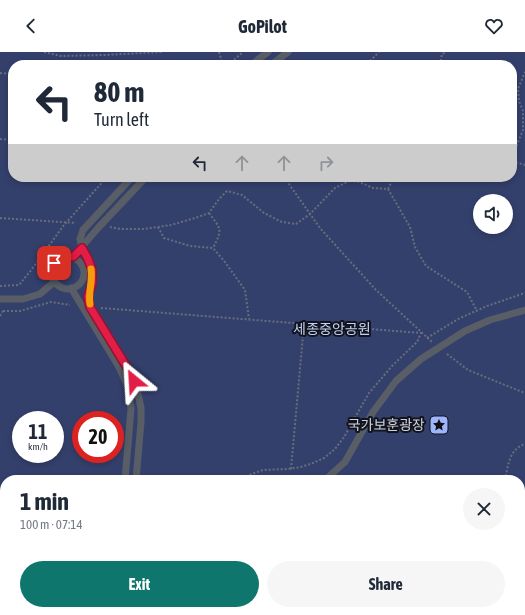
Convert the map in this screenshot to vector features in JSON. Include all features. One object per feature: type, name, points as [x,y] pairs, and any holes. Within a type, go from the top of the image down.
[{"type":"lane","points":[[258,60],[268,52]]},
{"type":"lane","points":[[278,60],[288,52]]},
{"type":"lane","points":[[127,182],[83,230],[80,239],[82,248],[92,270],[92,283],[88,297],[90,307],[131,374],[137,389],[141,408],[136,475]]},
{"type":"lane","points":[[73,257],[141,182]]},
{"type":"lane","points":[[68,256],[73,257],[78,260],[83,268],[83,278],[76,286],[65,289],[54,282],[51,273],[52,268],[54,263],[59,259],[68,256]]},
{"type":"lane","points":[[0,299],[23,299],[40,294],[54,282]]},
{"type":"lane","points":[[71,288],[119,367],[128,387],[131,409],[125,475]]},
{"type":"lane","points":[[331,475],[345,462],[373,412],[396,381],[421,359],[465,331],[490,320],[525,310]]},
{"type":"path","points":[[44,52],[61,56],[162,52]]},
{"type":"path","points":[[234,60],[243,52]]},
{"type":"path","points":[[371,60],[379,52]]},
{"type":"path","points":[[517,145],[523,130],[523,111],[519,100],[518,89],[525,72]]},
{"type":"path","points":[[0,286],[19,285],[67,222],[103,182]]},
{"type":"path","points":[[288,182],[320,228],[376,290],[421,333],[468,370],[525,393]]},
{"type":"path","points":[[101,226],[120,229],[144,228],[171,225],[189,220],[209,213],[227,190],[242,195],[264,213],[282,222],[296,224],[310,214],[335,188],[347,182]]},
{"type":"path","points":[[359,182],[373,188],[388,189]]},
{"type":"path","points":[[388,189],[392,182]]},
{"type":"path","points":[[388,189],[410,227],[415,247],[426,266],[467,292],[477,311]]},
{"type":"path","points":[[209,213],[219,226],[220,235],[213,248]]},
{"type":"path","points":[[0,218],[67,222],[88,225]]},
{"type":"path","points":[[158,227],[164,238],[190,246],[213,248],[245,290],[249,319]]},
{"type":"path","points":[[427,338],[458,319],[487,306],[525,294]]},
{"type":"path","points":[[3,311],[20,312],[51,302],[82,306]]},
{"type":"path","points":[[90,307],[421,333]]},
{"type":"path","points":[[291,468],[304,324]]},
{"type":"path","points":[[249,475],[263,470],[301,467],[324,458],[335,449],[344,437],[369,393],[392,366],[417,342],[421,333]]},
{"type":"path","points":[[505,475],[509,459],[518,447],[525,444]]},
{"type":"green space","name":"세종중앙공원","points":[[0,52],[525,52],[525,475],[0,475]]},
{"type":"slow traffic","points":[[90,304],[88,297],[92,283],[91,269]]},
{"type":"place","name":"국가보훈광장","points":[[439,425]]},
{"type":"route","points":[[54,263],[63,257],[73,257],[82,248],[92,270],[92,283],[88,297],[90,307],[134,381]]}]
